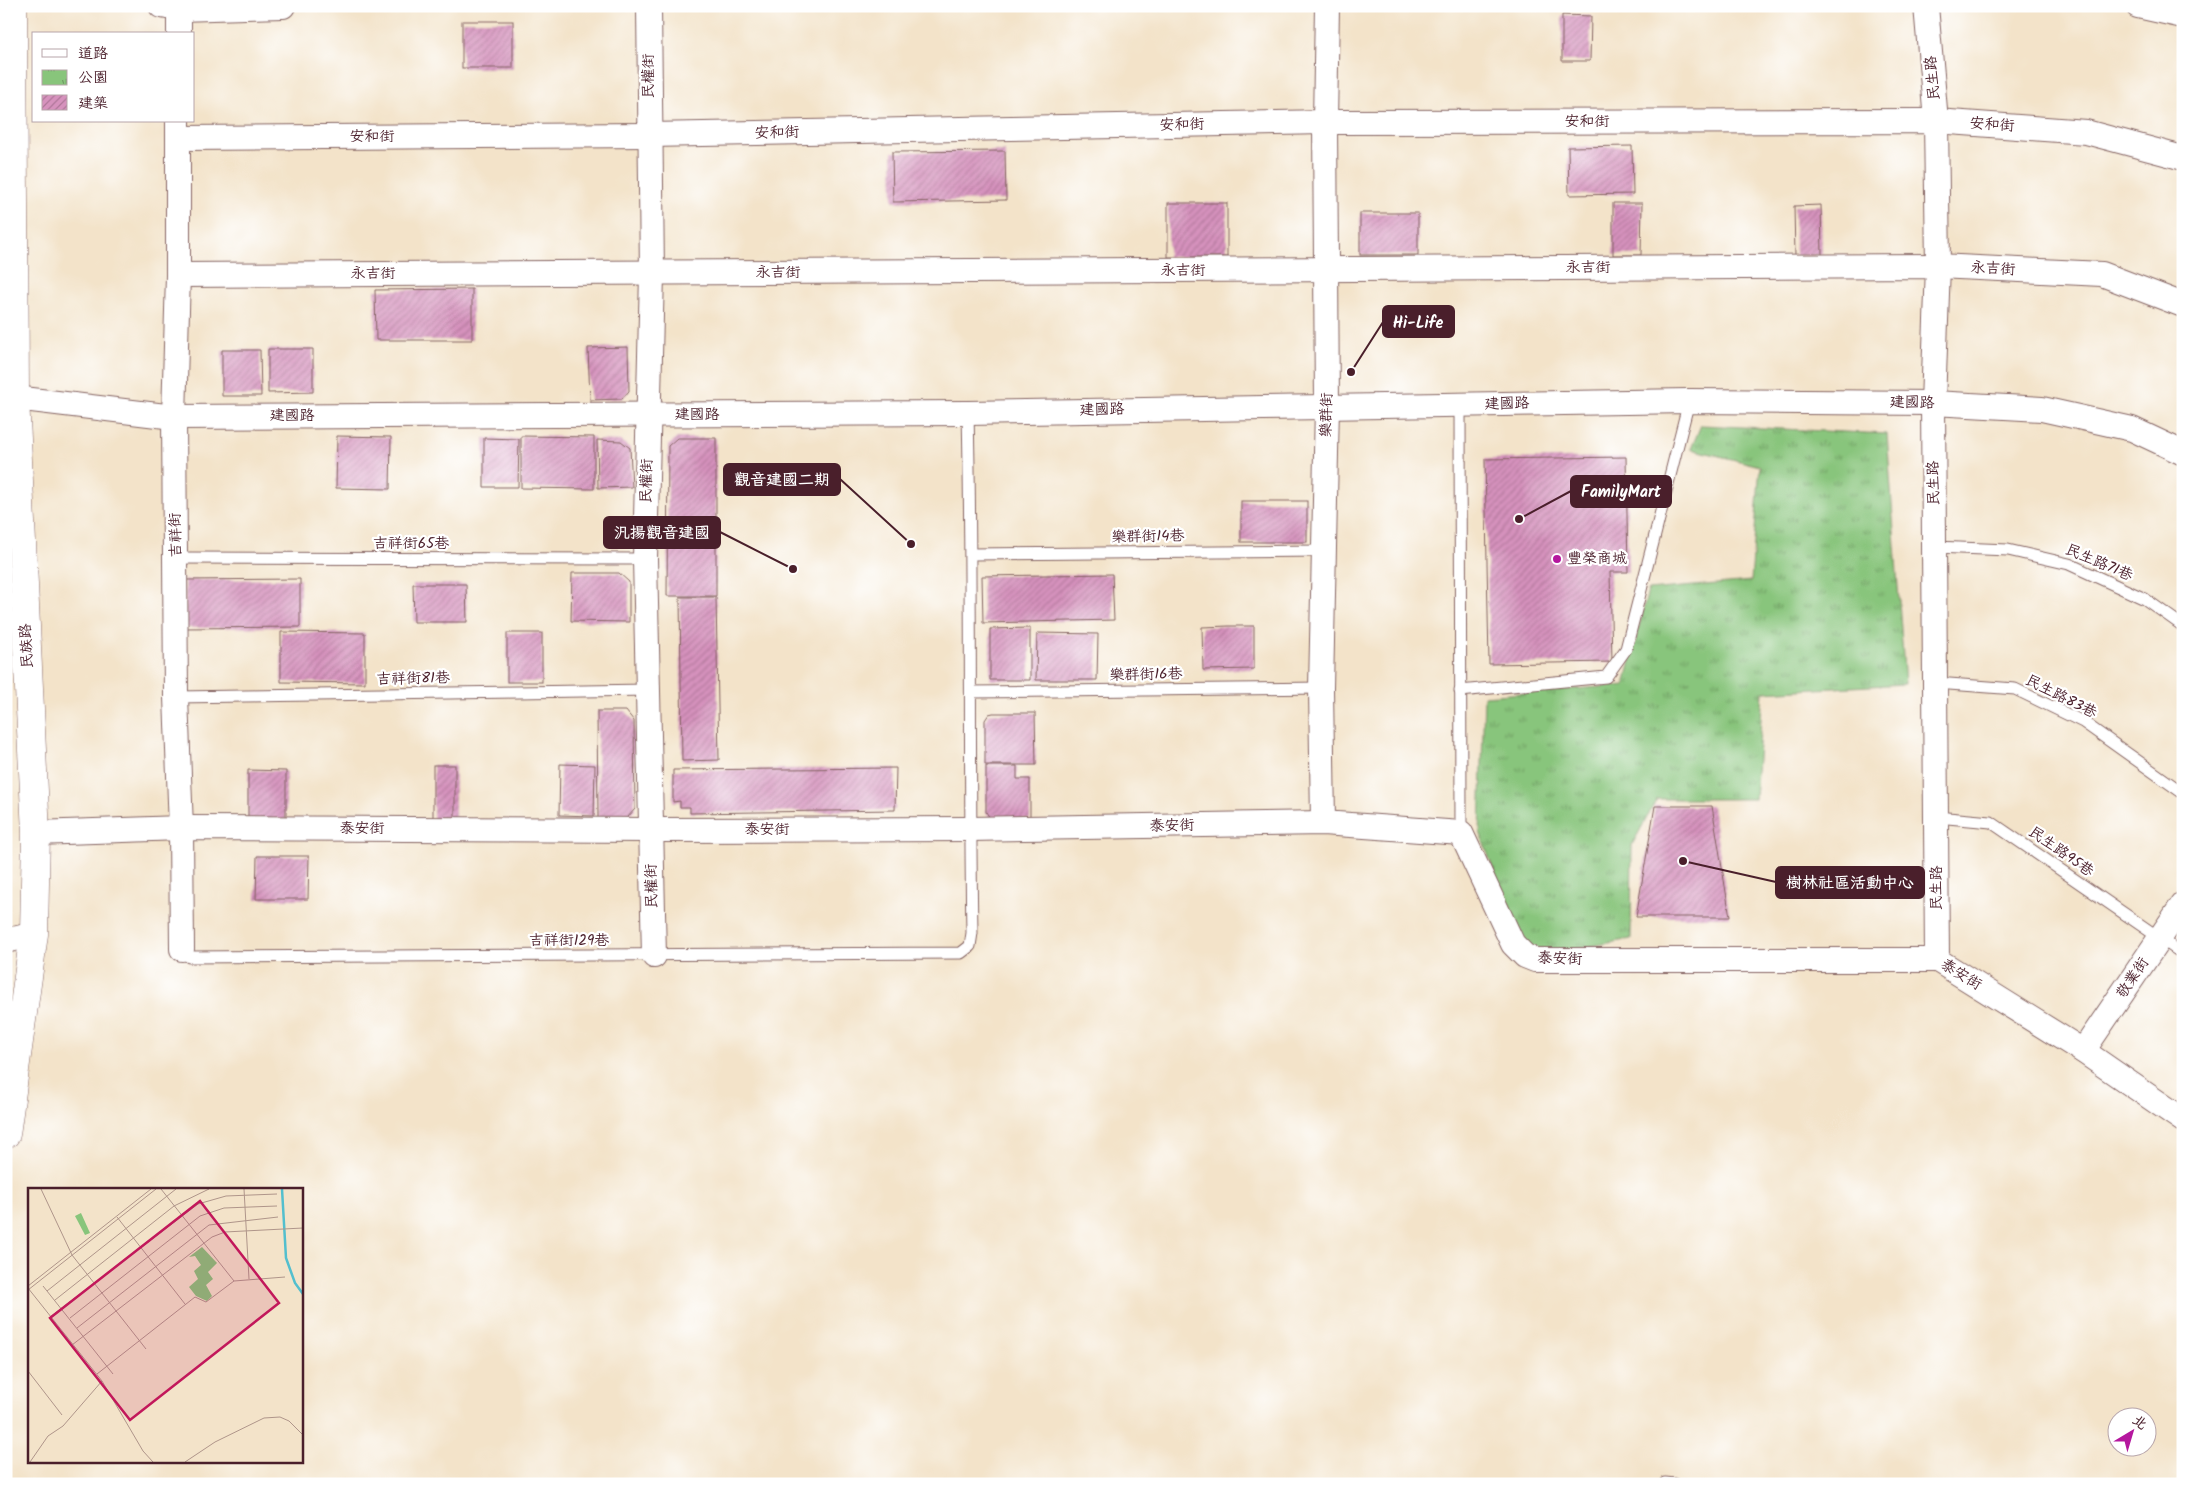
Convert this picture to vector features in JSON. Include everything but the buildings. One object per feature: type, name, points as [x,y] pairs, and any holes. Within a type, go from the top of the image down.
[{"type":"street","name":"民族路","points":[[6,1134],[34,934],[36,833],[15,398],[13,6]]},
{"type":"street","points":[[179,32],[173,7],[283,6]]},
{"type":"street","name":"民權街","points":[[649,6],[652,274],[645,559],[654,956]]},
{"type":"street","name":"樂群街","points":[[1323,823],[1320,688],[1327,406],[1325,122],[1327,6]]},
{"type":"street","name":"民生路","points":[[1926,6],[1936,121],[1938,266],[1933,403],[1937,960]]},
{"type":"street","points":[[2138,6],[2183,16]]},
{"type":"street","name":"安和街","points":[[178,130],[649,136],[1325,122],[1936,121],[2086,132],[2183,158]]},
{"type":"street","name":"吉祥街","points":[[178,130],[178,275],[174,417],[176,697],[181,828],[182,949]]},
{"type":"street","name":"永吉街","points":[[178,275],[1938,266],[2102,274],[2183,305]]},
{"type":"street","name":"建國路","points":[[15,398],[174,417],[968,413],[1689,401],[1933,403],[2042,409],[2132,428],[2183,453]]},
{"type":"street","name":"泰安街","points":[[36,833],[181,828],[970,829],[1323,823],[1461,833],[1513,944],[1525,956],[1535,960],[1937,960],[2083,1051],[2183,1120]]},
{"type":"street","name":"敬業街","points":[[2083,1051],[2183,904]]},
{"type":"street","points":[[6,941],[34,934]]},
{"type":"lane","points":[[1460,691],[1606,677],[1626,649],[1689,401]]},
{"type":"lane","points":[[1460,405],[1461,833]]},
{"type":"lane","points":[[968,413],[971,554],[970,829]]},
{"type":"lane","name":"民生路71巷","points":[[1935,547],[2008,550],[2069,564],[2145,599],[2183,626]]},
{"type":"lane","name":"樂群街14巷","points":[[971,554],[1324,550]]},
{"type":"lane","name":"吉祥街65巷","points":[[176,558],[645,559]]},
{"type":"lane","name":"民生路83巷","points":[[1936,683],[2014,689],[2083,722],[2183,793]]},
{"type":"lane","name":"樂群街16巷","points":[[971,692],[1320,688]]},
{"type":"lane","name":"吉祥街81巷","points":[[176,697],[649,690]]},
{"type":"lane","name":"民生路95巷","points":[[1936,817],[1991,822],[2183,954]]},
{"type":"lane","name":"吉祥街129巷","points":[[182,949],[189,957],[961,953],[970,946],[972,933],[970,829]]},
{"type":"green space","points":[[1701,425],[1887,434],[1905,684],[1763,692],[1755,799],[1657,799],[1632,845],[1631,939],[1541,955],[1518,939],[1480,832],[1484,696],[1625,685],[1648,590],[1751,581],[1760,466],[1691,449]]},
{"type":"place","name":"Hi-Life","points":[[1351,372]]},
{"type":"place","name":"FamilyMart","points":[[1519,519]]},
{"type":"place","name":"觀音建國二期","points":[[911,544]]},
{"type":"place","name":"豐榮商城","points":[[1557,559]]},
{"type":"place","name":"汎揚觀音建國","points":[[793,569]]},
{"type":"place","name":"樹林社區活動中心","points":[[1683,861]]}]
